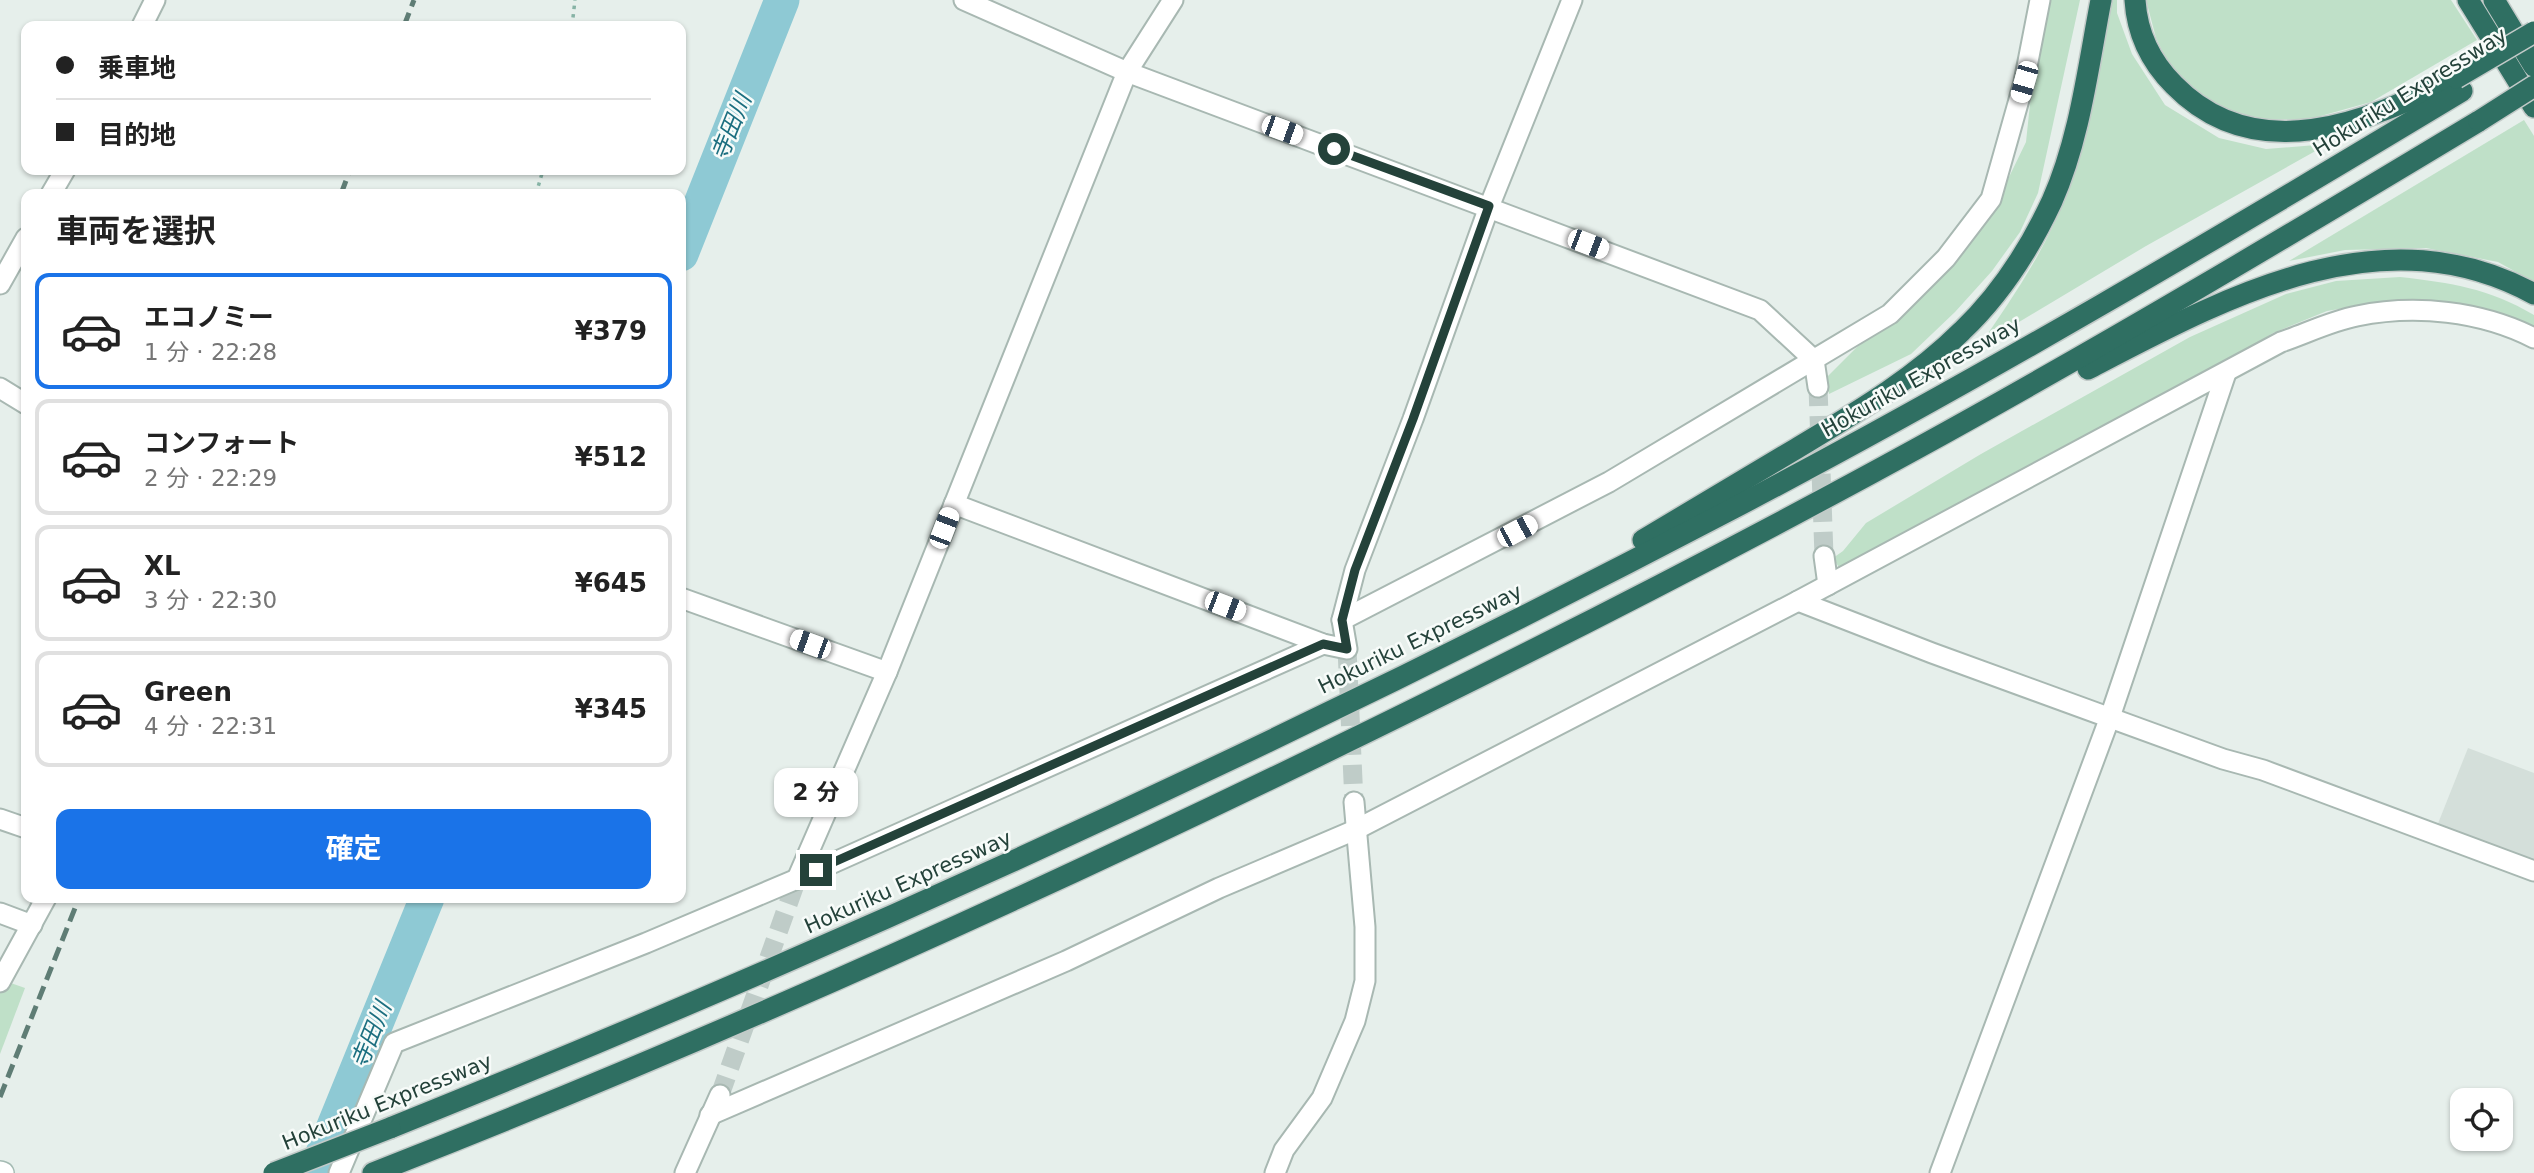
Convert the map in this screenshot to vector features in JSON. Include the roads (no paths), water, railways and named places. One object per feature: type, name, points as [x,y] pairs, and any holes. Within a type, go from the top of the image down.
[{"type":"highway","points":[[1467,645],[1836,425],[1890,390],[1964,330],[2015,268],[2053,199],[2066,165],[2074,132],[2101,0]]},
{"type":"highway","points":[[2136,0],[2136,13],[2144,44],[2162,73],[2185,96],[2213,114],[2244,128],[2275,132],[2310,131],[2344,124],[2459,85],[2534,32]]},
{"type":"highway","points":[[2468,0],[2534,107]]},
{"type":"highway","points":[[2494,0],[2534,66]]},
{"type":"highway","name":"Hokuriku Expressway","points":[[274,1173],[602,1043],[1029,855],[1467,645],[1734,508],[1898,419],[2228,232],[2459,85],[2534,44]]},
{"type":"highway","points":[[377,1172],[640,1063],[1039,890],[1489,673],[1730,549],[2105,344],[2534,86]]},
{"type":"highway","points":[[1730,549],[1796,521],[2121,352],[2253,290],[2305,272],[2352,262],[2395,259],[2434,262],[2475,270],[2515,284],[2534,294]]},
{"type":"street","points":[[144,21],[155,0]]},
{"type":"street","points":[[964,0],[1127,72],[1760,310],[1814,360],[1818,387]]},
{"type":"street","points":[[797,878],[887,672],[1127,72],[1174,0]]},
{"type":"street","points":[[954,504],[1323,644],[1347,649],[1342,620],[1355,570],[1413,419],[1489,206],[1572,0]]},
{"type":"street","points":[[1342,620],[1609,482],[1890,314],[1946,258],[1992,199],[2024,82],[2040,0]]},
{"type":"street","points":[[0,284],[21,247]]},
{"type":"street","points":[[710,1115],[1066,961],[1219,888],[1355,830],[1798,601],[2293,338],[2355,316],[2410,309],[2458,314],[2512,326],[2534,338]]},
{"type":"street","points":[[1940,1173],[2110,717],[2226,373]]},
{"type":"street","points":[[0,388],[21,401]]},
{"type":"street","points":[[1824,556],[1828,585]]},
{"type":"street","points":[[686,600],[887,672]]},
{"type":"street","points":[[1798,601],[1932,653],[2534,871]]},
{"type":"street","points":[[339,1173],[394,1043],[646,943],[1323,644]]},
{"type":"street","points":[[1275,1173],[1284,1150],[1322,1098],[1355,1021],[1365,981],[1365,927],[1354,802]]},
{"type":"street","points":[[0,819],[21,826]]},
{"type":"street","points":[[0,982],[44,903]]},
{"type":"street","points":[[0,912],[32,925]]},
{"type":"street","points":[[685,1173],[720,1095]]},
{"type":"waterway","name":"寺田川","points":[[686,241],[782,0]]},
{"type":"waterway","name":"寺田川","points":[[315,1173],[425,903]]},
{"type":"tunnel","points":[[1818,387],[1824,556]]},
{"type":"tunnel","points":[[1347,649],[1354,802]]},
{"type":"tunnel","points":[[720,1095],[797,879]]},
{"type":"railway","points":[[406,21],[414,0]]},
{"type":"railway","points":[[343,189],[348,175]]},
{"type":"railway","points":[[0,1097],[77,903]]}]
